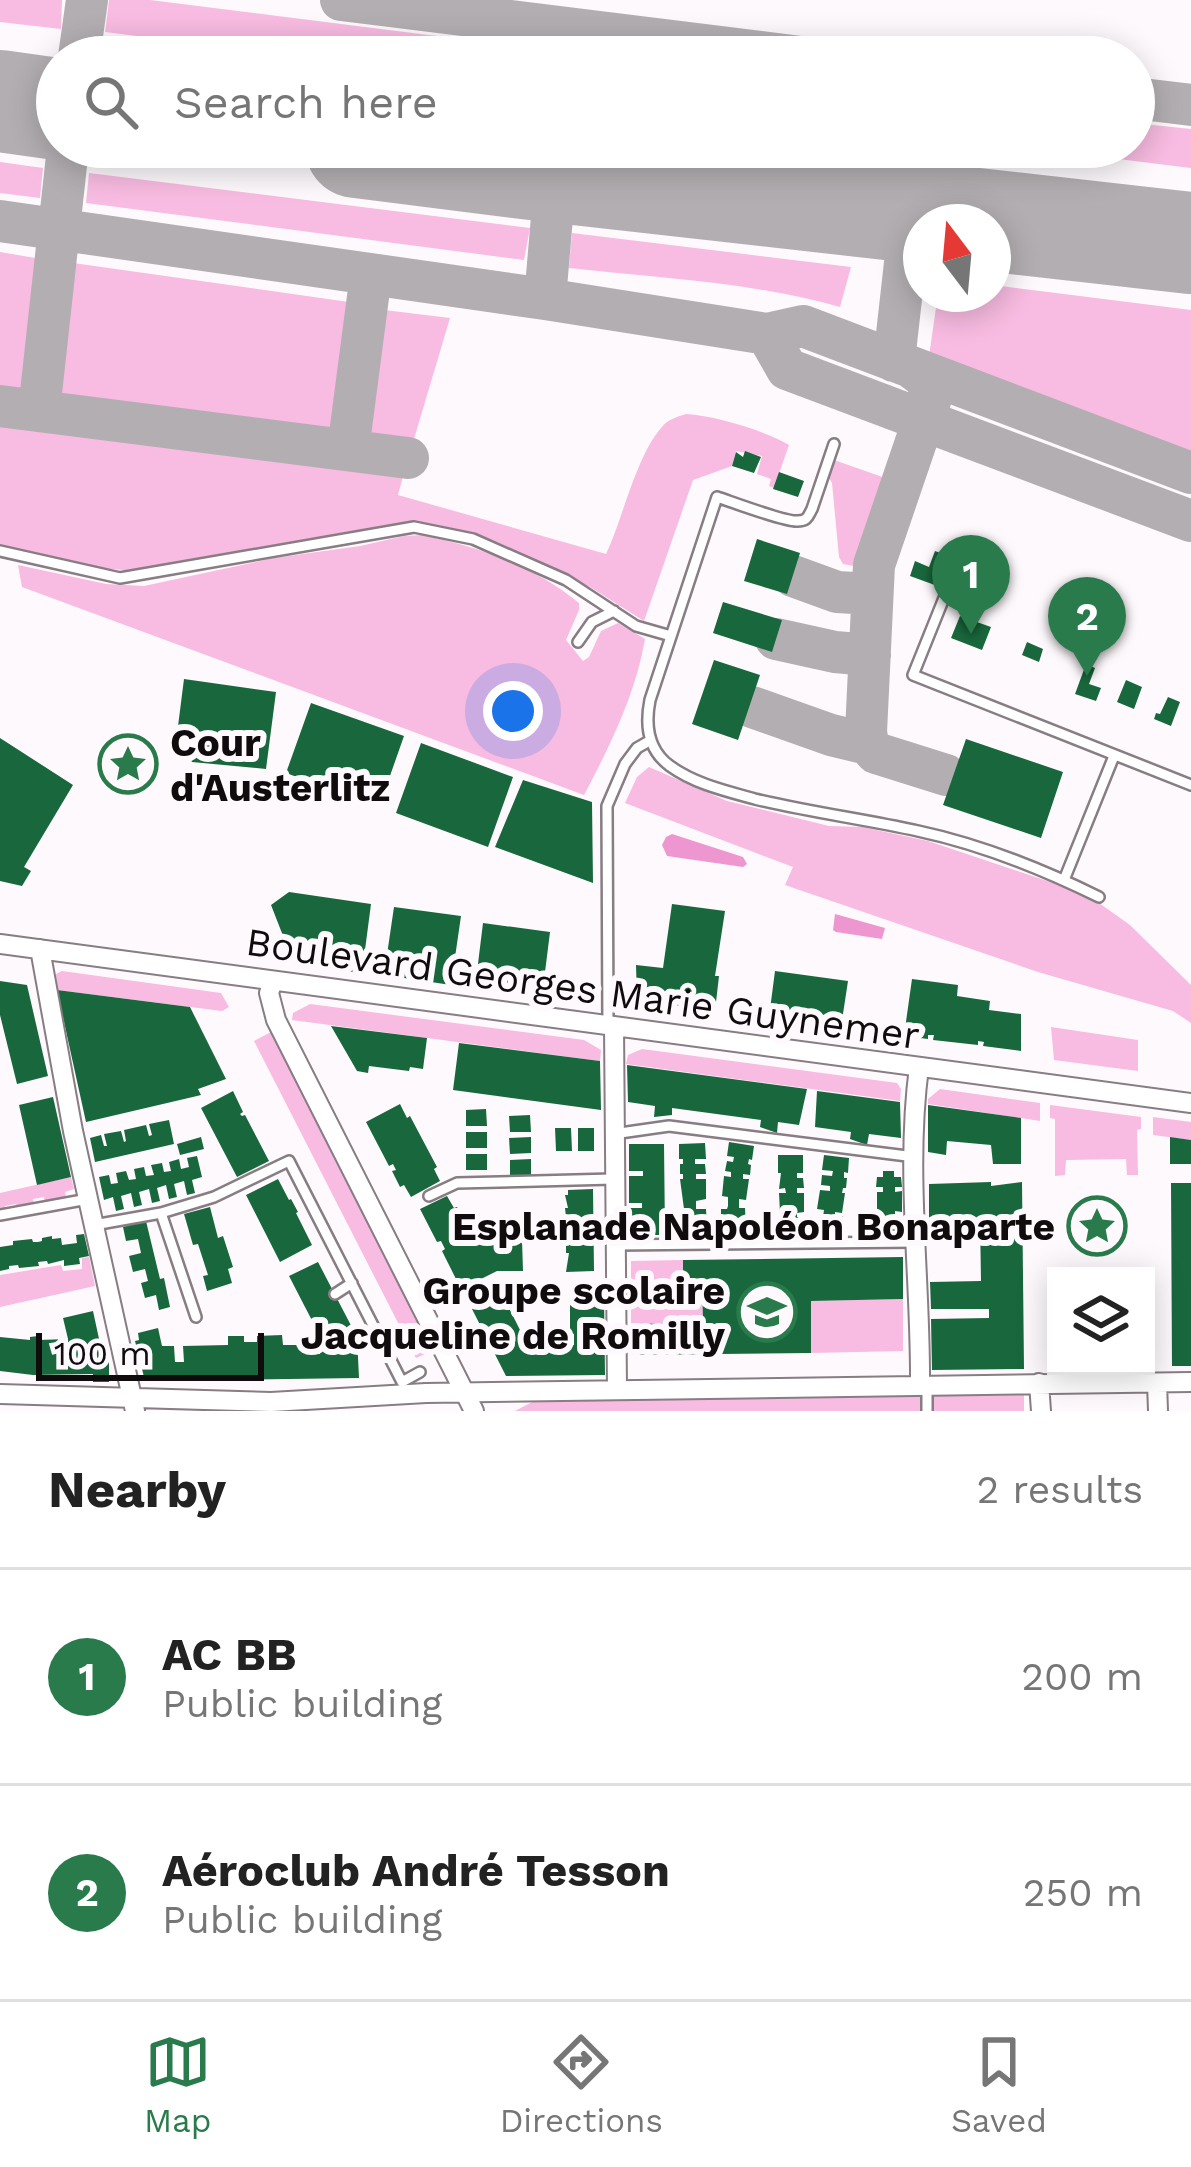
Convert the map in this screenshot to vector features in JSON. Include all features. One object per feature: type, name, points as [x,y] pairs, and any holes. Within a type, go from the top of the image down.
[{"type":"street","name":"Boulevard Georges Marie Guynemer","points":[[0,944],[1191,1103]]},
{"type":"street","points":[[40,949],[133,1404]]},
{"type":"street","points":[[274,981],[269,993],[276,1020],[470,1402]]},
{"type":"street","points":[[611,1026],[617,1390]]},
{"type":"street","points":[[919,1067],[916,1242],[925,1389]]},
{"type":"street","points":[[0,1394],[133,1404],[470,1402],[617,1390],[1191,1382]]},
{"type":"street","points":[[1040,1383],[1041,1411]]},
{"type":"street","points":[[1157,1383],[1158,1411]]},
{"type":"lane","points":[[834,444],[812,508],[803,520],[717,497],[650,700],[647,732],[651,740],[665,763],[714,788],[940,836],[1099,897]]},
{"type":"lane","points":[[0,551],[120,578],[414,527],[473,538],[566,580],[636,626],[671,636]]},
{"type":"lane","points":[[944,598],[913,675],[1191,785]]},
{"type":"lane","points":[[578,642],[592,622],[614,611]]},
{"type":"lane","points":[[611,1026],[607,806],[625,764],[637,748],[651,740]]},
{"type":"lane","points":[[1064,880],[1114,756]]},
{"type":"lane","points":[[613,1134],[669,1126],[915,1157]]},
{"type":"lane","points":[[94,1226],[214,1197],[289,1161],[402,1382],[420,1372]]},
{"type":"lane","points":[[429,1196],[457,1183],[614,1178]]},
{"type":"lane","points":[[0,1215],[88,1199]]},
{"type":"lane","points":[[161,1213],[196,1317]]},
{"type":"lane","points":[[615,1246],[916,1242]]},
{"type":"lane","points":[[335,1294],[352,1283]]},
{"type":"lane","points":[[925,1389],[927,1411]]},
{"type":"shaded area","points":[[0,0],[62,0],[61,29],[0,22]]},
{"type":"shaded area","points":[[109,0],[150,0],[436,36],[137,36],[105,32]]},
{"type":"shaded area","points":[[1155,125],[1191,129],[1191,168],[1155,164]]},
{"type":"shaded area","points":[[0,162],[43,168],[40,198],[0,193]]},
{"type":"shaded area","points":[[89,173],[530,228],[524,260],[86,203]]},
{"type":"shaded area","points":[[572,233],[851,267],[840,307],[739,286],[569,268]]},
{"type":"shaded area","points":[[0,252],[47,260],[27,399],[0,396]]},
{"type":"shaded area","points":[[66,262],[356,303],[360,306],[341,442],[50,402]]},
{"type":"shaded area","points":[[1011,287],[1191,310],[1191,464],[928,363],[935,312],[1011,312]]},
{"type":"shaded area","points":[[376,309],[450,318],[411,449],[359,442]]},
{"type":"shaded area","points":[[686,414],[739,425],[789,445],[774,488],[769,486],[771,479],[757,474],[762,456],[736,451],[732,466],[693,480],[644,621],[590,587],[490,542],[409,525],[146,572],[78,566],[0,546],[0,417],[405,469],[398,495],[606,554],[652,440],[666,423]]},
{"type":"shaded area","points":[[834,460],[891,480],[865,568],[843,564],[839,557],[828,476]]},
{"type":"shaded area","points":[[422,535],[505,559],[579,603],[566,640],[583,661],[601,631],[618,623],[645,639],[629,699],[584,795],[22,587],[18,565],[106,584],[144,586],[274,558]]},
{"type":"shaded area","points":[[649,767],[727,801],[829,826],[862,827],[928,841],[1068,888],[1130,925],[1191,985],[1191,1023],[1173,1011],[1038,972],[785,885],[793,867],[625,803],[637,777]]},
{"type":"shaded area","points":[[672,834],[743,857],[747,864],[667,856],[662,845]]},
{"type":"shaded area","points":[[835,914],[885,928],[882,939],[836,932]]},
{"type":"shaded area","points":[[62,971],[221,993],[229,1007],[222,1011],[57,990],[56,974]]},
{"type":"shaded area","points":[[310,1004],[584,1040],[601,1050],[600,1061],[292,1020],[293,1013]]},
{"type":"shaded area","points":[[1051,1027],[1138,1040],[1138,1071],[1054,1060]]},
{"type":"shaded area","points":[[271,1032],[434,1350],[416,1358],[254,1041]]},
{"type":"shaded area","points":[[642,1049],[897,1083],[900,1101],[626,1064],[628,1055]]},
{"type":"shaded area","points":[[940,1089],[1040,1103],[1040,1121],[928,1104]]},
{"type":"shaded area","points":[[1050,1105],[1141,1117],[1138,1175],[1127,1175],[1126,1159],[1066,1160],[1065,1175],[1055,1176],[1055,1119],[1050,1118]]},
{"type":"shaded area","points":[[1153,1117],[1191,1122],[1191,1140],[1153,1135]]},
{"type":"shaded area","points":[[71,1177],[74,1189],[65,1192],[67,1201],[45,1203],[44,1197],[33,1199],[34,1205],[17,1208],[16,1204],[0,1211],[0,1193]]},
{"type":"shaded area","points":[[89,1257],[95,1286],[0,1307],[0,1275],[61,1265],[63,1271],[82,1269],[82,1258]]},
{"type":"shaded area","points":[[683,1260],[683,1282],[702,1282],[703,1323],[631,1324],[631,1261]]},
{"type":"shaded area","points":[[903,1299],[903,1351],[811,1353],[811,1301]]},
{"type":"shaded area","points":[[1024,1395],[1024,1411],[515,1411],[534,1401]]},
{"type":"building","points":[[745,451],[761,457],[754,473],[732,466],[736,452],[743,457]]},
{"type":"building","points":[[779,472],[804,481],[798,497],[773,489]]},
{"type":"building","points":[[757,539],[800,553],[787,594],[744,581]]},
{"type":"building","points":[[935,551],[952,563],[943,588],[910,576],[915,561],[929,567]]},
{"type":"building","points":[[723,602],[782,620],[772,652],[713,633]]},
{"type":"building","points":[[960,616],[991,627],[982,650],[951,638]]},
{"type":"building","points":[[1027,642],[1043,649],[1039,662],[1022,655]]},
{"type":"building","points":[[714,660],[760,675],[738,740],[692,724]]},
{"type":"building","points":[[1086,664],[1095,668],[1089,684],[1101,688],[1096,701],[1075,694]]},
{"type":"building","points":[[184,679],[276,692],[266,769],[192,762],[177,734]]},
{"type":"building","points":[[1126,680],[1142,687],[1134,709],[1117,702]]},
{"type":"building","points":[[1168,697],[1180,702],[1171,726],[1154,719]]},
{"type":"building","points":[[311,703],[404,736],[379,807],[286,773]]},
{"type":"building","points":[[0,738],[73,785],[24,867],[31,871],[22,886],[0,881]]},
{"type":"building","points":[[966,739],[1063,772],[1041,838],[943,805]]},
{"type":"building","points":[[421,743],[513,777],[488,847],[396,813]]},
{"type":"building","points":[[523,780],[592,802],[593,883],[495,847]]},
{"type":"building","points":[[289,892],[371,904],[362,973],[294,964],[271,905]]},
{"type":"building","points":[[672,904],[725,911],[715,1011],[637,1000],[636,965],[663,968]]},
{"type":"building","points":[[394,907],[461,916],[451,985],[384,975]]},
{"type":"building","points":[[483,923],[550,932],[542,996],[475,988]]},
{"type":"building","points":[[775,971],[848,981],[841,1027],[769,1017]]},
{"type":"building","points":[[912,979],[958,985],[957,996],[990,1001],[989,1010],[1021,1014],[1021,1051],[983,1046],[978,1041],[978,1045],[933,1040],[934,1035],[928,1039],[904,1036]]},
{"type":"building","points":[[0,981],[27,985],[48,1076],[17,1084],[0,1015]]},
{"type":"building","points":[[57,990],[190,1007],[226,1079],[198,1089],[201,1095],[86,1122]]},
{"type":"building","points":[[331,1026],[427,1038],[423,1069],[369,1066],[368,1073],[357,1071]]},
{"type":"building","points":[[459,1043],[600,1061],[601,1110],[453,1090]]},
{"type":"building","points":[[627,1065],[807,1089],[799,1125],[778,1122],[777,1133],[760,1127],[761,1120],[672,1108],[672,1115],[654,1117],[655,1106],[628,1102]]},
{"type":"building","points":[[233,1091],[240,1114],[245,1115],[269,1161],[237,1177],[201,1108]]},
{"type":"building","points":[[817,1091],[900,1102],[901,1138],[869,1134],[867,1145],[850,1139],[851,1132],[815,1127]]},
{"type":"building","points":[[53,1097],[71,1177],[37,1185],[19,1105]]},
{"type":"building","points":[[400,1104],[437,1167],[440,1181],[411,1197],[404,1185],[400,1187],[393,1164],[389,1166],[366,1122]]},
{"type":"building","points":[[928,1105],[1021,1118],[1021,1164],[993,1164],[991,1145],[947,1141],[946,1155],[928,1152]]},
{"type":"building","points":[[486,1109],[487,1126],[466,1126],[466,1110]]},
{"type":"building","points":[[530,1115],[531,1132],[510,1132],[509,1116]]},
{"type":"building","points":[[169,1120],[174,1144],[95,1162],[90,1138],[101,1135],[107,1146],[104,1134],[121,1131],[124,1142],[124,1130],[146,1125],[149,1136],[149,1124]]},
{"type":"building","points":[[555,1128],[571,1128],[572,1151],[556,1151]]},
{"type":"building","points":[[578,1128],[594,1128],[594,1151],[578,1151]]},
{"type":"building","points":[[466,1132],[487,1132],[487,1148],[466,1148]]},
{"type":"building","points":[[201,1137],[204,1149],[180,1155],[177,1144]]},
{"type":"building","points":[[531,1137],[531,1153],[510,1154],[509,1138]]},
{"type":"building","points":[[1170,1137],[1191,1140],[1191,1164],[1170,1164]]},
{"type":"building","points":[[729,1142],[754,1146],[750,1175],[743,1174],[743,1179],[749,1179],[746,1200],[739,1199],[739,1208],[745,1208],[746,1228],[739,1228],[739,1234],[721,1229],[721,1209],[728,1206],[728,1197],[722,1196],[724,1176],[731,1177],[725,1171],[727,1161],[733,1162],[734,1157],[727,1156]]},
{"type":"building","points":[[705,1143],[706,1159],[695,1159],[695,1164],[705,1164],[706,1174],[696,1174],[696,1179],[706,1179],[706,1199],[696,1201],[696,1209],[706,1209],[707,1229],[684,1234],[679,1144]]},
{"type":"building","points":[[629,1144],[664,1144],[665,1235],[630,1235],[629,1208],[642,1208],[642,1203],[629,1203],[629,1176],[643,1176],[643,1171],[629,1171]]},
{"type":"building","points":[[466,1154],[487,1154],[487,1170],[466,1170]]},
{"type":"building","points":[[778,1155],[803,1155],[803,1173],[797,1173],[797,1178],[803,1178],[804,1188],[797,1188],[797,1193],[804,1193],[804,1212],[797,1217],[804,1217],[804,1227],[798,1233],[780,1228],[780,1217],[786,1213],[780,1213],[779,1193],[786,1193],[785,1188],[779,1189]]},
{"type":"building","points":[[824,1155],[849,1158],[842,1213],[835,1212],[835,1217],[843,1216],[844,1227],[835,1227],[834,1232],[819,1227],[824,1210],[817,1209],[820,1190],[830,1191],[830,1186],[821,1185],[822,1175],[832,1176],[833,1171],[822,1170]]},
{"type":"building","points":[[197,1156],[202,1177],[192,1180],[195,1193],[187,1195],[184,1181],[174,1184],[177,1197],[169,1199],[166,1185],[157,1188],[160,1201],[152,1203],[149,1189],[139,1192],[142,1205],[134,1207],[131,1193],[121,1196],[124,1209],[116,1211],[113,1197],[104,1200],[99,1177],[109,1175],[111,1184],[118,1183],[116,1173],[126,1171],[129,1180],[136,1179],[134,1169],[144,1167],[146,1176],[154,1175],[151,1165],[162,1163],[164,1172],[171,1171],[169,1162],[179,1159],[181,1169],[189,1167],[187,1158]]},
{"type":"building","points":[[531,1159],[531,1175],[510,1176],[510,1160]]},
{"type":"building","points":[[883,1171],[901,1177],[902,1187],[895,1187],[895,1192],[902,1191],[902,1212],[895,1211],[895,1216],[902,1216],[902,1226],[895,1231],[877,1226],[877,1216],[883,1212],[877,1212],[877,1192],[883,1192],[883,1187],[876,1187],[877,1177],[883,1177]]},
{"type":"building","points":[[278,1179],[312,1245],[280,1262],[246,1195]]},
{"type":"building","points":[[991,1182],[991,1186],[1022,1182],[1024,1369],[932,1370],[931,1319],[989,1318],[989,1309],[931,1309],[930,1282],[981,1281],[980,1220],[929,1221],[929,1184]]},
{"type":"building","points":[[1171,1183],[1191,1183],[1191,1366],[1172,1366]]},
{"type":"building","points":[[593,1189],[594,1271],[566,1272],[565,1195],[568,1190]]},
{"type":"building","points":[[447,1196],[474,1245],[487,1238],[522,1240],[523,1271],[497,1271],[461,1289],[441,1241],[437,1242],[420,1209]]},
{"type":"building","points":[[210,1207],[218,1238],[223,1236],[233,1267],[228,1269],[232,1283],[207,1291],[203,1276],[208,1275],[184,1214]]},
{"type":"building","points":[[146,1221],[170,1307],[159,1310],[156,1295],[145,1298],[141,1283],[148,1281],[145,1269],[133,1272],[129,1256],[141,1253],[138,1239],[126,1241],[123,1227]]},
{"type":"building","points":[[84,1234],[89,1256],[79,1258],[80,1264],[47,1261],[0,1271],[0,1247],[13,1245],[13,1241],[38,1242],[52,1236],[61,1238],[62,1245],[77,1243],[76,1235]]},
{"type":"building","name":"Groupe scolaire Jacqueline de Romilly","points":[[903,1257],[903,1299],[811,1301],[811,1353],[632,1355],[631,1324],[703,1323],[702,1282],[683,1282],[683,1260]]},
{"type":"building","points":[[318,1262],[357,1337],[359,1378],[145,1381],[135,1341],[138,1333],[158,1328],[162,1346],[174,1346],[175,1362],[184,1362],[183,1346],[228,1345],[228,1336],[257,1342],[257,1336],[282,1335],[283,1345],[311,1345],[311,1354],[320,1354],[320,1336],[289,1276]]},
{"type":"building","points":[[604,1294],[605,1375],[506,1376],[472,1309],[503,1296],[528,1346],[574,1345],[570,1295]]},
{"type":"building","points":[[93,1311],[101,1348],[109,1358],[109,1382],[93,1382],[93,1374],[0,1371],[0,1337],[68,1339],[63,1318]]},
{"type":"taxiway","points":[[82,36],[87,0]]},
{"type":"taxiway","points":[[341,0],[632,36]]},
{"type":"taxiway","points":[[1155,101],[1191,105]]},
{"type":"taxiway","points":[[39,411],[66,168]]},
{"type":"taxiway","points":[[545,299],[556,168]]},
{"type":"taxiway","points":[[894,361],[916,168]]},
{"type":"taxiway","points":[[0,221],[767,334],[803,326],[1191,473]]},
{"type":"taxiway","points":[[348,450],[371,274]]},
{"type":"taxiway","points":[[767,334],[787,369],[1191,521]]},
{"type":"taxiway","points":[[912,368],[927,379],[931,398],[874,565],[866,732],[876,753],[946,775]]},
{"type":"taxiway","points":[[0,406],[408,458]]},
{"type":"taxiway","points":[[793,576],[837,592],[872,594]]},
{"type":"taxiway","points":[[776,639],[870,655]]},
{"type":"taxiway","points":[[752,707],[868,744]]},
{"type":"runway","points":[[0,101],[36,106]]},
{"type":"runway","points":[[524,168],[1191,243]]},
{"type":"place","name":"AC BB","points":[[971,634]]},
{"type":"place","name":"Aéroclub André Tesson","points":[[1087,676]]},
{"type":"place","name":"Cour d'Austerlitz","points":[[128,764]]},
{"type":"place","name":"Esplanade Napoléon Bonaparte","points":[[1097,1226]]},
{"type":"place","name":"Groupe scolaire Jacqueline de Romilly","points":[[767,1312]]}]
